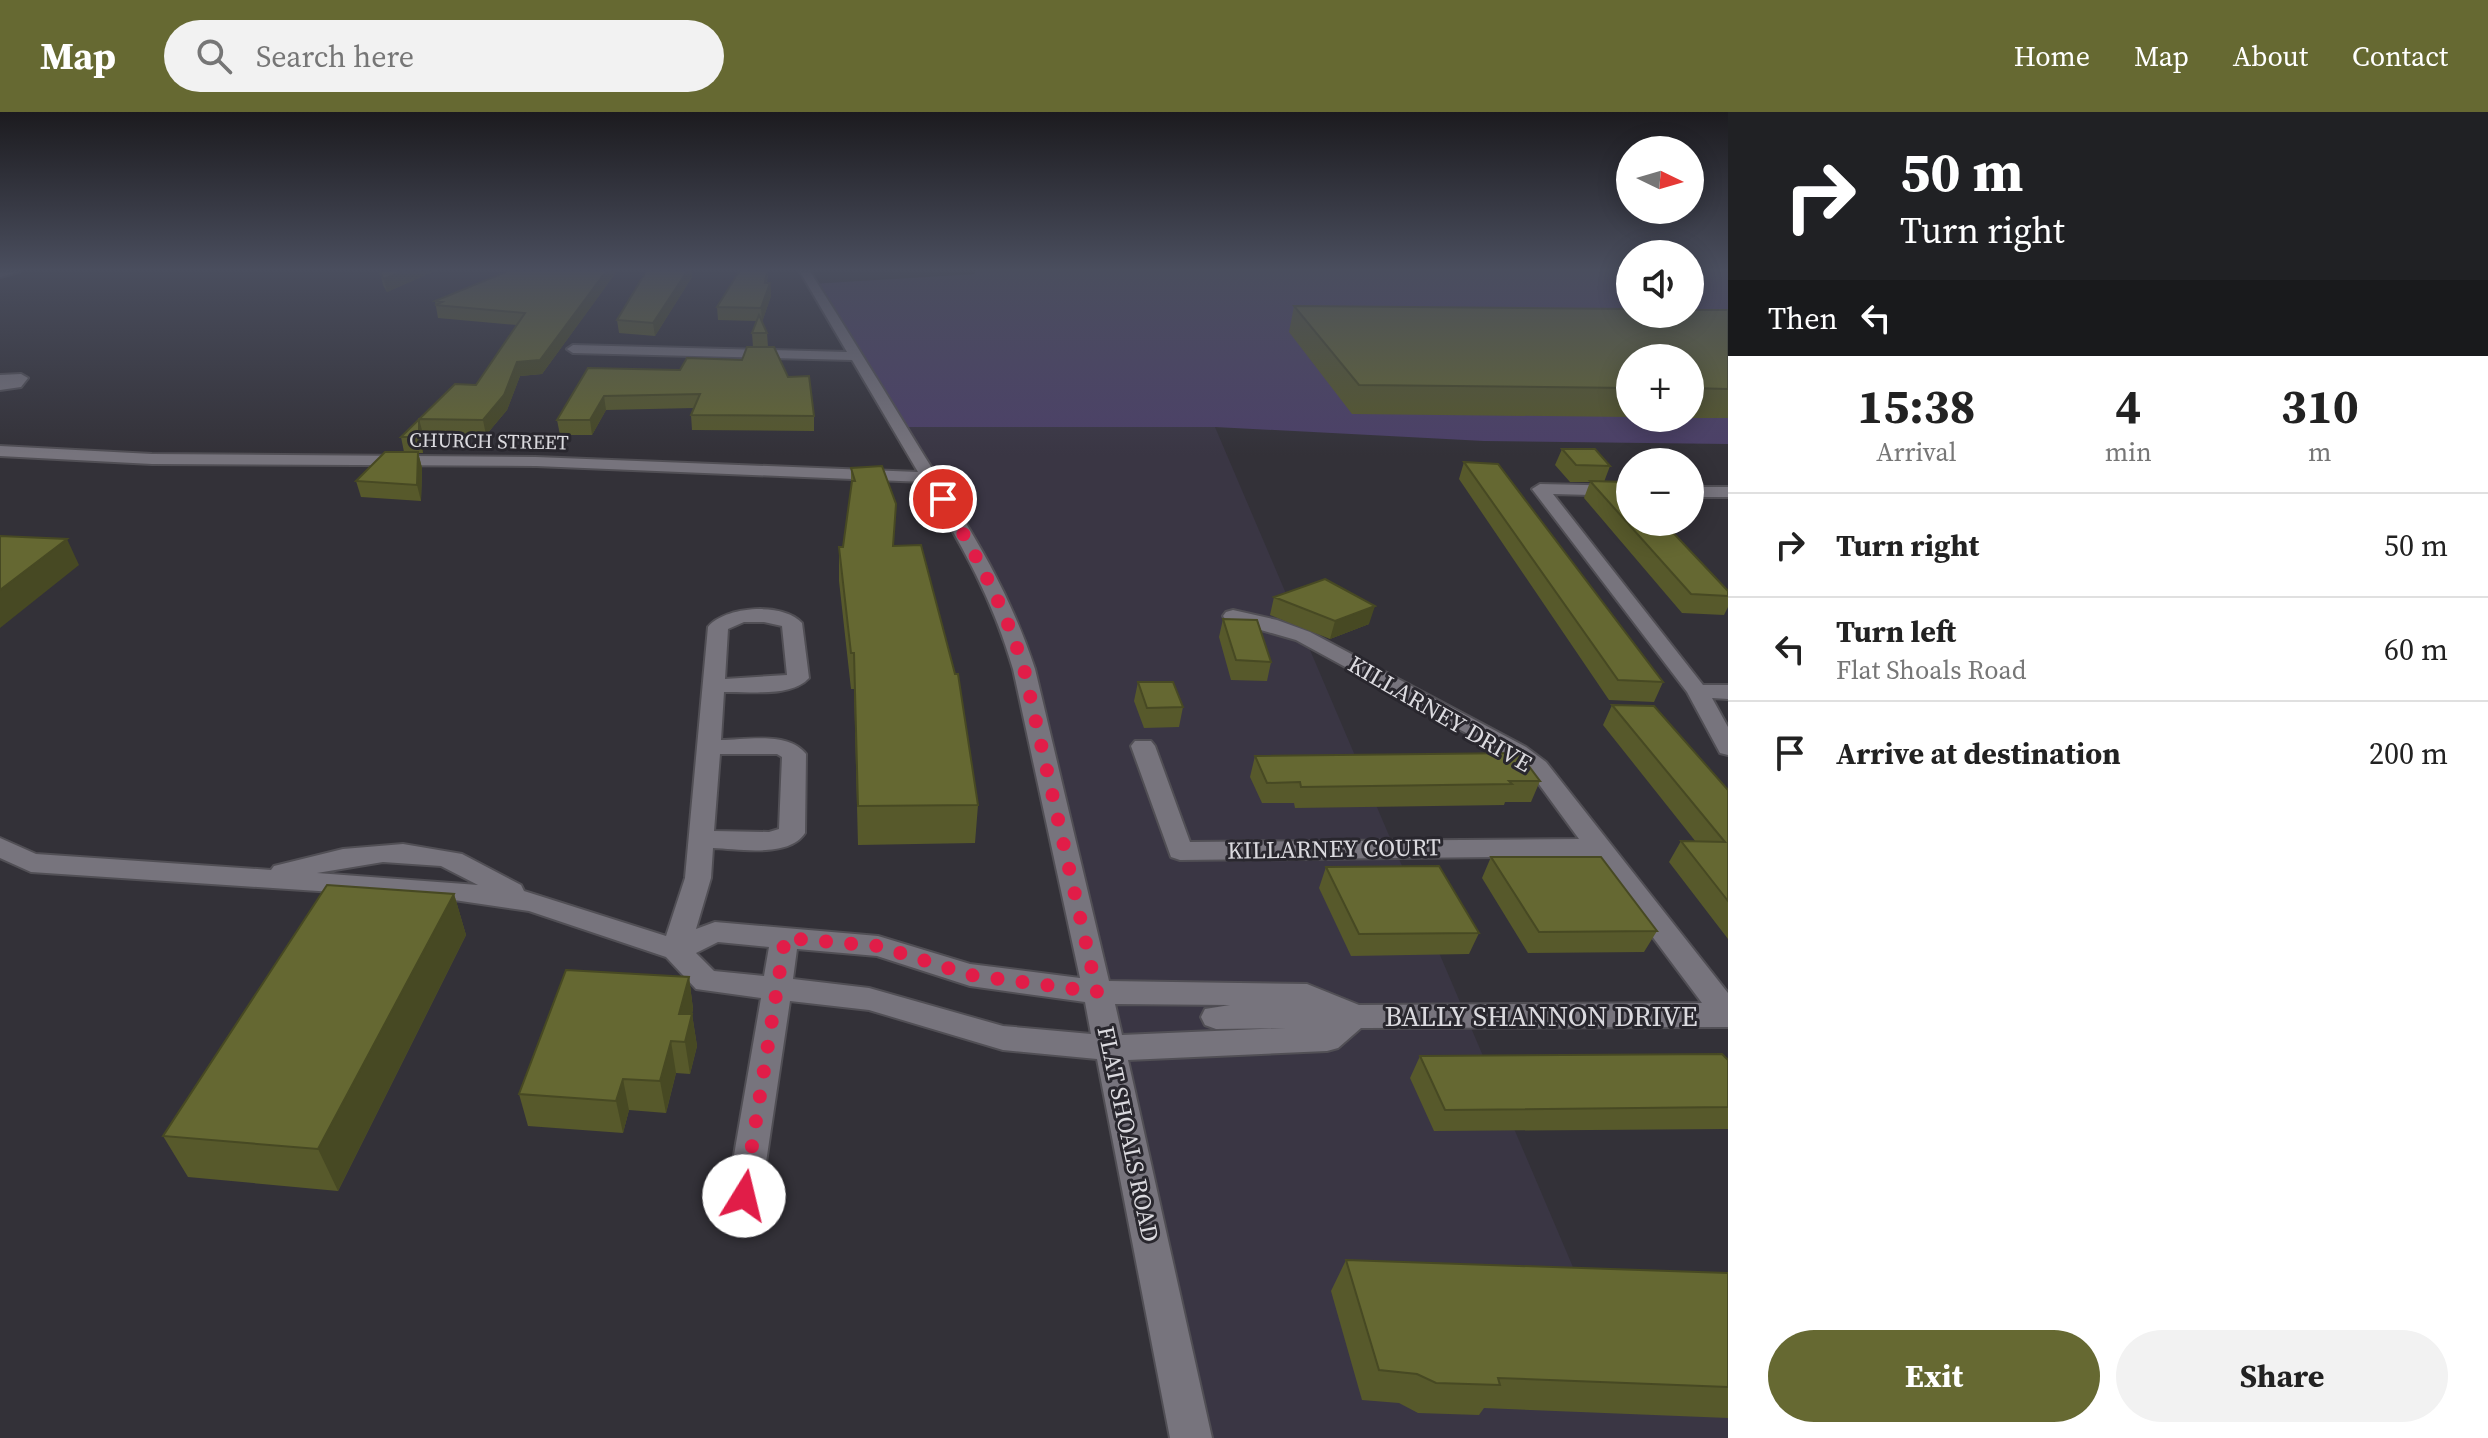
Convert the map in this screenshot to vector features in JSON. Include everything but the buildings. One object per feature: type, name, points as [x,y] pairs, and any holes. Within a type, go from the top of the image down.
[{"type":"street","name":"FLAT SHOALS ROAD","points":[[843,332],[987,572],[1010,623],[1024,669],[1110,1048],[1191,1438]]},
{"type":"street","points":[[573,349],[858,356]]},
{"type":"street","points":[[0,379],[21,378],[16,384],[0,386]]},
{"type":"street","name":"CHURCH STREET","points":[[0,451],[122,460],[303,458],[561,462],[930,477]]},
{"type":"street","points":[[1616,491],[1540,489],[1697,691],[1728,748]]},
{"type":"street","points":[[1704,492],[1728,492]]},
{"type":"street","name":"KILLARNEY DRIVE","points":[[1233,616],[1270,624],[1303,636],[1518,752],[1538,767],[1728,1015]]},
{"type":"street","points":[[0,847],[31,863],[454,891],[531,902],[676,950],[698,878],[713,686]]},
{"type":"street","points":[[1697,691],[1728,692]]},
{"type":"street","name":"KILLARNEY COURT","points":[[1143,746],[1180,851],[1599,847]]},
{"type":"street","points":[[701,839],[772,841],[792,833],[794,754],[781,747],[708,747]]},
{"type":"street","name":"BALLY SHANNON DRIVE","points":[[1355,1016],[1327,1039],[1216,1018],[1097,992],[970,975],[878,946],[715,932],[676,950],[706,981],[869,999],[1003,1038],[1110,1048],[1216,1018],[1307,995],[1355,1016],[1728,1015]]},
{"type":"street","points":[[744,1196],[785,938]]},
{"type":"shaded area","points":[[843,332],[1728,332],[1728,444],[1484,441],[1215,427],[907,427]]},
{"type":"shaded area","points":[[907,427],[1215,427],[1590,1307],[1728,1327],[1728,1438],[1202,1438],[1016,622]]},
{"type":"route","points":[[744,1196],[785,938],[878,946],[970,975],[1097,992],[1024,669],[1010,623],[987,572],[943,499]]}]
